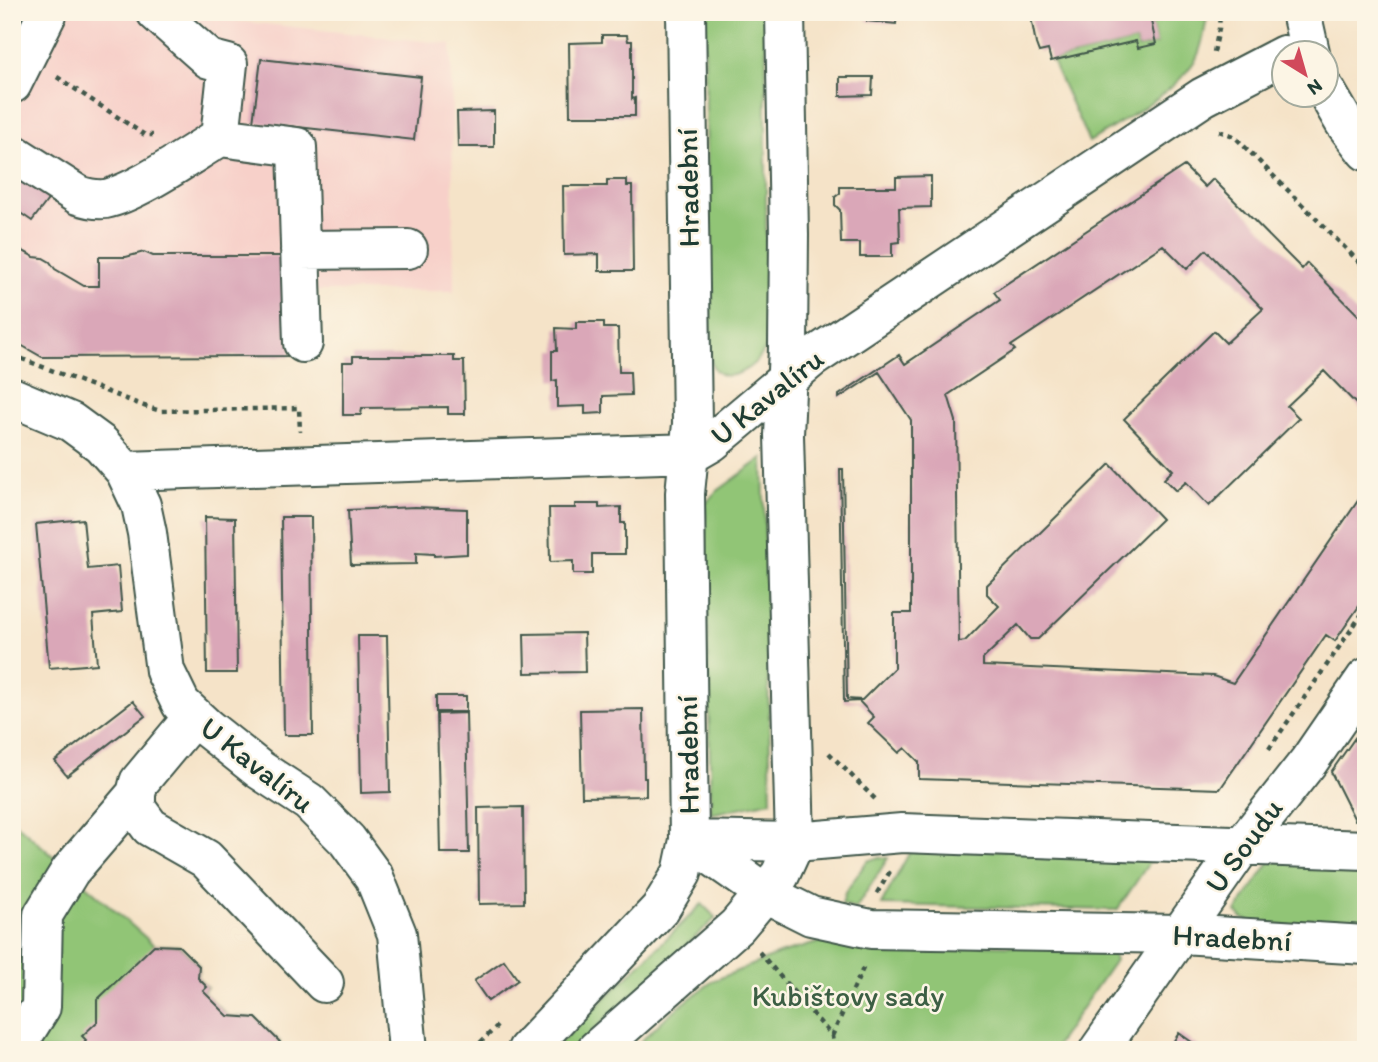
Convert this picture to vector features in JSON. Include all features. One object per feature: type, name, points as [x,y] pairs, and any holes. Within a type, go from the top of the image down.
[{"type":"street","points":[[19,70],[48,12]]},
{"type":"street","points":[[156,12],[209,59],[228,64],[220,137]]},
{"type":"street","name":"Hradební","points":[[686,12],[692,424],[685,493],[689,840],[765,892],[811,916],[871,929],[1181,934],[1366,945]]},
{"type":"street","points":[[596,1050],[737,926],[780,875],[795,842],[785,435],[789,235],[785,12]]},
{"type":"street","name":"U Kavalíru","points":[[125,471],[697,451],[712,442],[812,358],[1203,97],[1270,59]]},
{"type":"street","points":[[1335,108],[1366,151]]},
{"type":"street","points":[[12,153],[78,195],[90,199],[105,199],[129,190],[220,137],[297,147],[303,343]]},
{"type":"street","points":[[300,250],[408,249]]},
{"type":"street","name":"U Kavalíru","points":[[12,397],[71,422],[102,444],[125,471],[141,505],[147,533],[164,671],[181,704],[260,771],[309,802],[347,840],[374,877],[397,934],[408,1050]]},
{"type":"street","name":"U Soudu","points":[[1099,1050],[1242,846],[1308,761],[1366,678]]},
{"type":"street","points":[[194,716],[139,782],[136,808],[150,827],[206,859],[324,983]]},
{"type":"street","points":[[14,1050],[41,1007],[43,915],[70,871],[136,794]]},
{"type":"street","points":[[527,1050],[660,909],[682,873],[689,840],[795,842],[902,833],[1366,850]]},
{"type":"path","points":[[19,70],[145,135],[157,135]]},
{"type":"path","points":[[1211,136],[1220,130],[1234,136],[1366,269]]},
{"type":"path","points":[[12,355],[161,411],[299,408]]},
{"type":"path","points":[[1267,750],[1366,608]]},
{"type":"path","points":[[829,752],[876,800]]},
{"type":"path","points":[[873,901],[892,869]]},
{"type":"path","points":[[737,926],[832,1036]]},
{"type":"path","points":[[834,1050],[832,1036],[868,956]]},
{"type":"path","points":[[473,1050],[502,1021]]},
{"type":"shaded area","points":[[12,12],[199,12],[199,17],[451,44],[454,291],[315,291],[290,355],[42,357],[12,340]]},
{"type":"green space","points":[[704,12],[766,12],[766,346],[749,368],[731,375],[716,371],[711,362]]},
{"type":"green space","points":[[1191,12],[1208,12],[1200,48],[1187,72],[1162,95],[1089,142],[1052,61],[1136,41],[1138,48],[1156,44],[1151,21]]},
{"type":"green space","points":[[763,458],[771,801],[711,814],[705,504],[716,492]]},
{"type":"green space","points":[[12,820],[154,945],[179,946],[199,966],[198,978],[207,987],[203,992],[228,1016],[256,1018],[280,1042],[276,1046],[279,1050],[12,1050]]},
{"type":"green space","points":[[913,846],[1153,857],[1117,910],[881,905]]},
{"type":"green space","points":[[879,857],[888,858],[856,908],[842,904],[845,893],[867,861]]},
{"type":"green space","points":[[1270,861],[1366,866],[1366,931],[1254,924],[1242,918],[1236,912]]},
{"type":"green space","points":[[702,904],[716,918],[572,1050],[552,1050]]},
{"type":"green space","name":"Kubištovy sady","points":[[824,941],[1098,948],[1113,954],[1115,960],[1053,1050],[632,1050],[667,1016],[713,981],[779,954]]},
{"type":"building","points":[[867,12],[926,12],[925,17],[897,14],[896,24],[867,21]]},
{"type":"building","points":[[1030,12],[1154,12],[1156,20],[1151,21],[1156,44],[1138,48],[1136,41],[1051,61],[1048,50],[1039,52]]},
{"type":"building","points":[[602,35],[627,35],[628,41],[632,41],[632,99],[635,98],[635,116],[570,116],[569,43],[602,42]]},
{"type":"building","points":[[261,59],[421,77],[414,140],[253,122]]},
{"type":"building","points":[[840,77],[873,77],[872,95],[840,96]]},
{"type":"building","points":[[494,111],[494,147],[458,147],[457,112]]},
{"type":"building","points":[[12,164],[50,197],[32,221],[16,210],[12,215]]},
{"type":"building","points":[[1184,166],[1205,187],[1213,179],[1302,269],[1307,263],[1366,323],[1366,414],[1324,371],[1287,406],[1299,418],[1209,506],[1186,482],[1176,491],[1164,479],[1173,470],[1124,419],[1214,331],[1226,343],[1263,309],[1206,250],[1187,269],[1163,245],[1011,346],[1015,350],[948,395],[956,421],[959,642],[965,641],[999,606],[987,594],[987,585],[1110,464],[1162,519],[1038,639],[1030,639],[1018,625],[983,659],[983,666],[1213,676],[1233,683],[1366,489],[1366,596],[1335,641],[1326,635],[1220,789],[919,779],[919,762],[905,748],[899,753],[868,723],[874,717],[859,701],[844,702],[840,469],[843,469],[847,699],[862,700],[894,668],[894,613],[911,613],[911,420],[879,372],[839,398],[839,395],[899,355],[905,364],[1000,300],[994,292]]},
{"type":"building","points":[[931,176],[931,207],[899,208],[900,242],[892,243],[892,257],[860,257],[860,243],[841,243],[840,210],[835,205],[835,197],[840,193],[840,187],[896,187],[896,177]]},
{"type":"building","points":[[607,180],[627,180],[627,186],[632,186],[633,271],[599,271],[599,254],[564,255],[563,186],[607,186]]},
{"type":"building","points":[[12,245],[34,257],[43,258],[55,269],[84,286],[99,286],[99,257],[126,257],[144,252],[153,256],[291,256],[290,356],[42,357],[12,340]]},
{"type":"building","points":[[576,322],[604,322],[604,328],[618,328],[619,372],[630,372],[631,395],[603,396],[603,413],[585,414],[585,406],[557,407],[557,380],[552,381],[552,351],[557,351],[556,328],[576,329]]},
{"type":"building","points":[[353,356],[454,356],[454,361],[464,361],[465,414],[448,414],[448,407],[362,408],[361,415],[343,415],[343,362],[353,362]]},
{"type":"building","points":[[575,504],[599,504],[599,508],[621,507],[621,523],[625,523],[625,554],[592,554],[592,574],[573,574],[573,561],[550,562],[549,508],[575,508]]},
{"type":"building","points":[[415,507],[467,509],[467,554],[434,556],[416,553],[416,564],[351,565],[348,510]]},
{"type":"building","points":[[205,517],[235,518],[237,673],[207,673]]},
{"type":"building","points":[[281,517],[311,517],[313,735],[284,735]]},
{"type":"building","points":[[83,519],[88,569],[118,566],[122,612],[93,615],[97,664],[49,668],[36,524]]},
{"type":"building","points":[[584,633],[585,672],[525,673],[524,634]]},
{"type":"building","points":[[358,636],[387,636],[390,792],[361,793]]},
{"type":"building","points":[[436,696],[466,696],[466,712],[436,712]]},
{"type":"building","points":[[133,701],[145,716],[67,776],[55,761]]},
{"type":"building","points":[[643,709],[646,796],[582,797],[580,710]]},
{"type":"building","points":[[466,713],[469,853],[440,853],[437,714]]},
{"type":"building","points":[[1366,722],[1366,820],[1355,820],[1331,772]]},
{"type":"building","points":[[523,807],[524,903],[479,904],[478,808]]},
{"type":"building","points":[[154,945],[179,946],[199,966],[198,978],[207,987],[203,991],[228,1016],[256,1018],[280,1042],[276,1046],[279,1050],[77,1050],[86,1040],[82,1036],[97,1022],[97,1000]]},
{"type":"building","points":[[504,960],[518,980],[488,1001],[474,981]]},
{"type":"building","points":[[1179,1033],[1203,1050],[1168,1050]]}]
